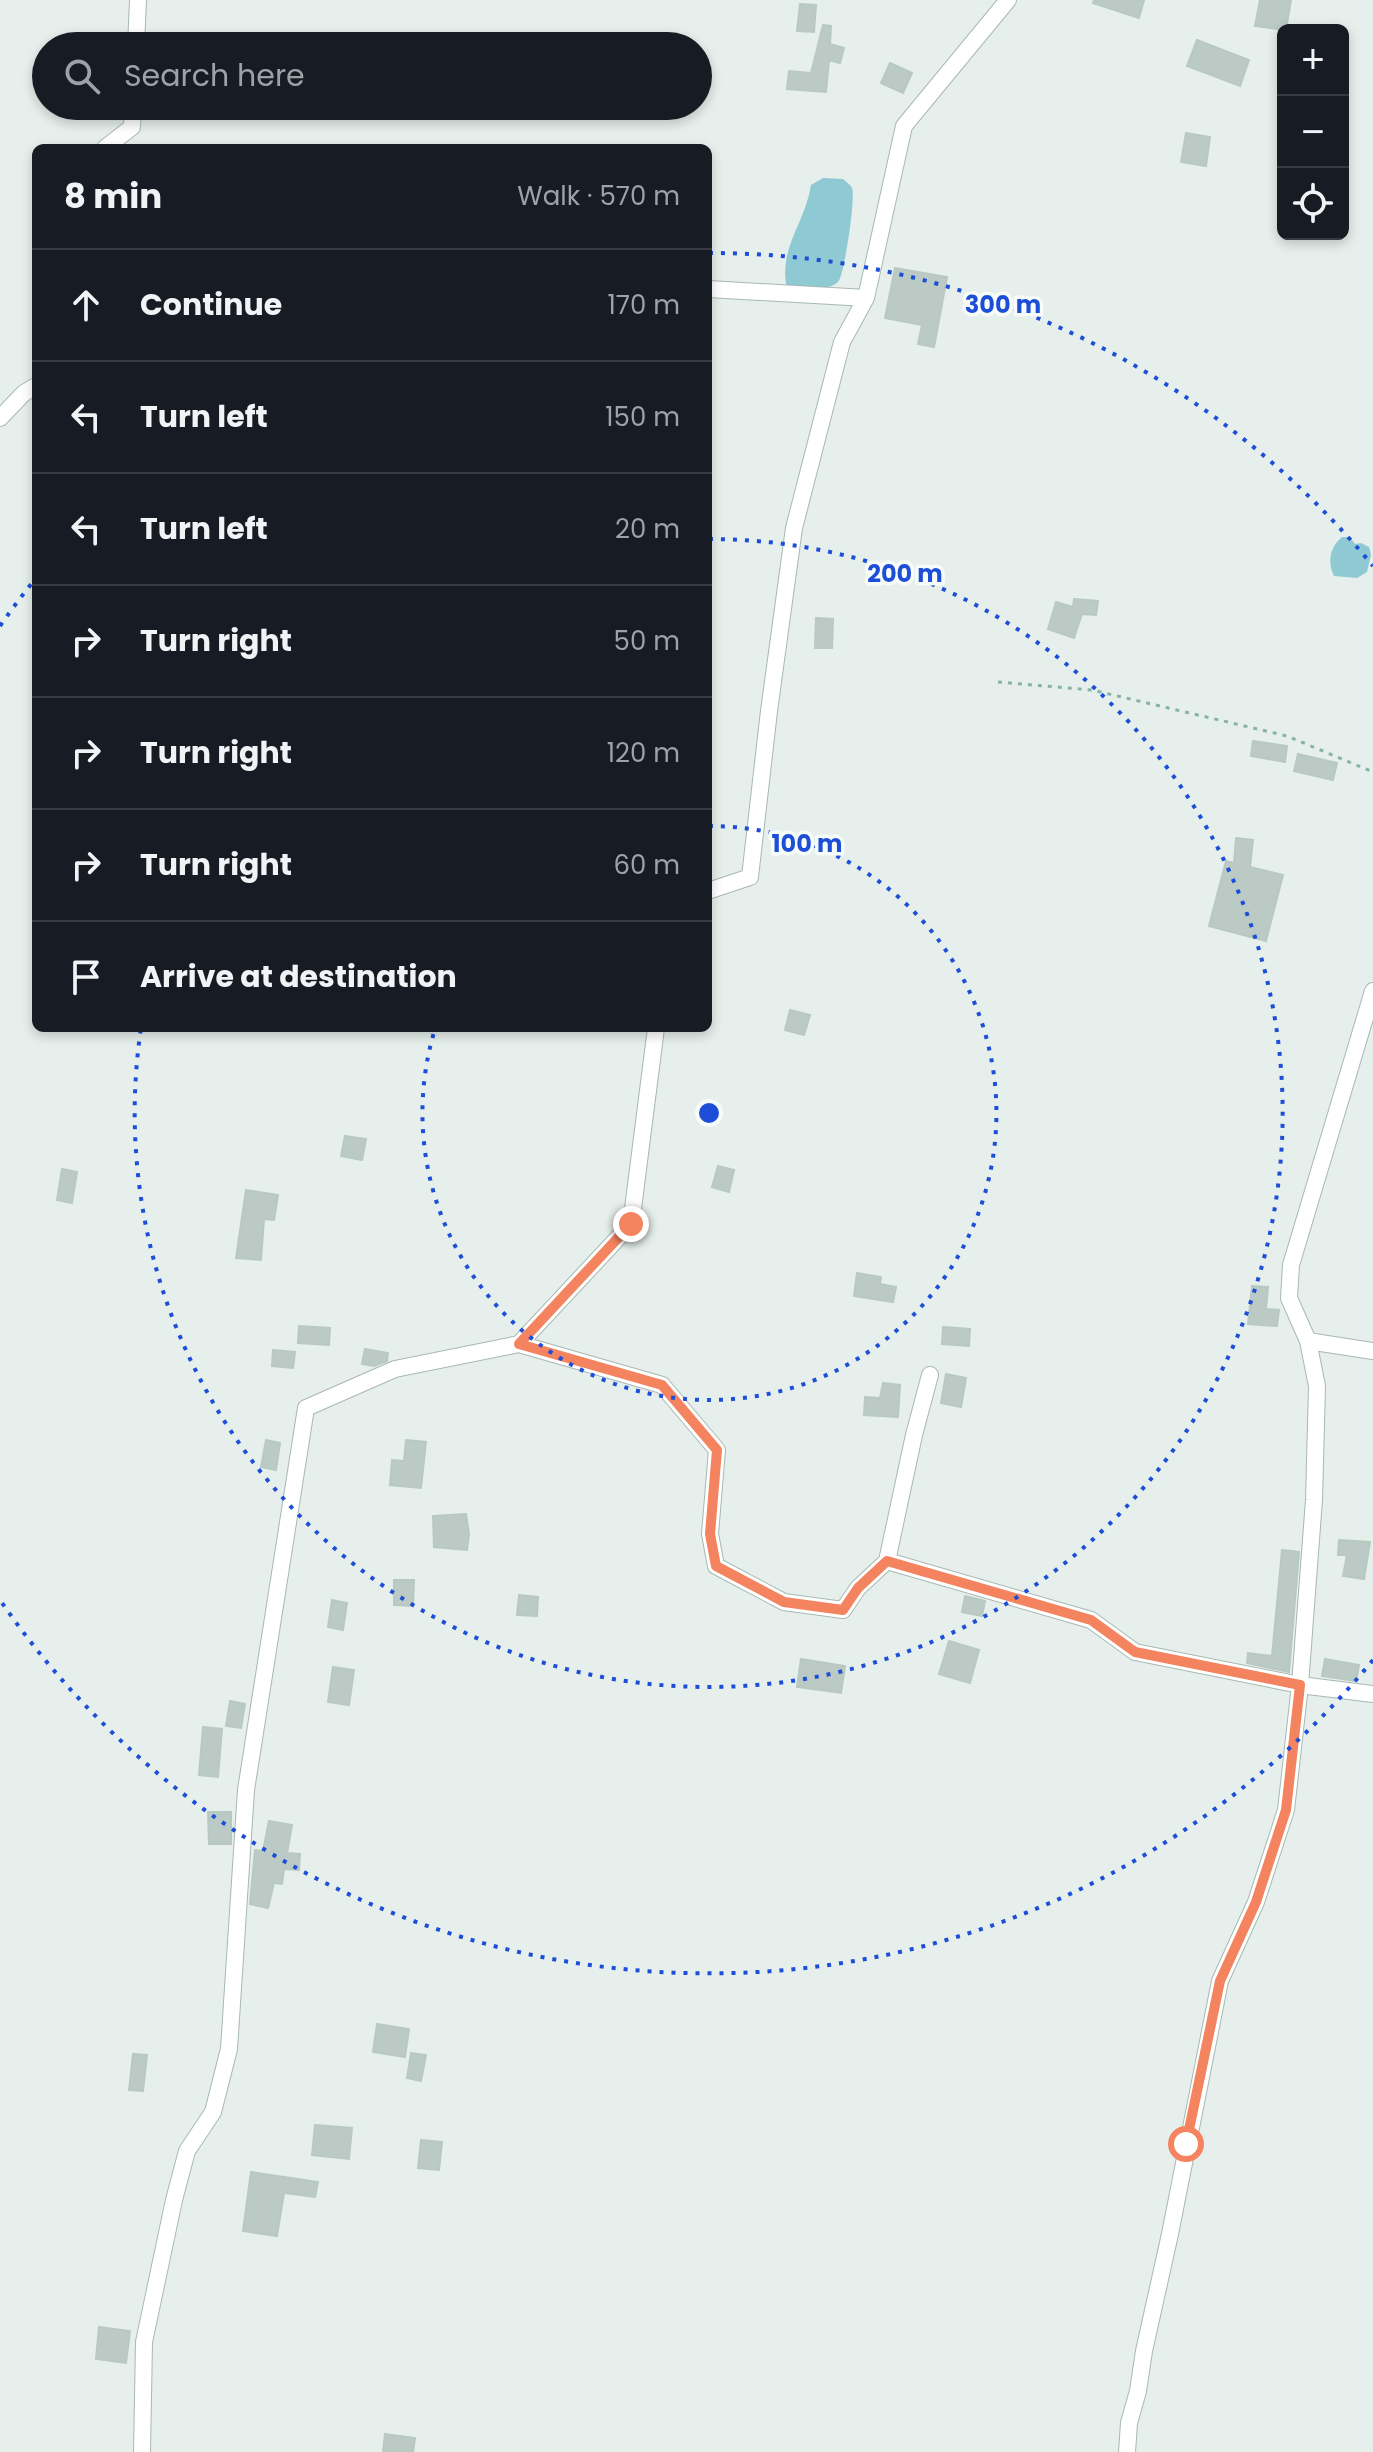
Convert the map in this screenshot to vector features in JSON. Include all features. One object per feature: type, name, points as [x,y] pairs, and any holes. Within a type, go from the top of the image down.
[{"type":"street","points":[[137,32],[138,0]]},
{"type":"street","points":[[712,890],[750,877],[794,528],[842,342],[866,298],[904,126],[1008,0]]},
{"type":"street","points":[[110,144],[132,127],[132,120]]},
{"type":"street","points":[[712,289],[866,298]]},
{"type":"street","points":[[0,418],[32,388]]},
{"type":"street","points":[[1127,2452],[1129,2423],[1220,1981],[1256,1902],[1286,1810],[1300,1685],[1314,1500],[1317,1386],[1308,1341],[1289,1298],[1291,1265],[1373,991]]},
{"type":"street","points":[[519,1344],[631,1224],[655,1032]]},
{"type":"street","points":[[1308,1341],[1373,1351]]},
{"type":"street","points":[[142,2452],[144,2342],[174,2200],[187,2151],[213,2112],[229,2049],[246,1790],[306,1408],[395,1369],[519,1344],[662,1385],[717,1450],[710,1534],[716,1566],[784,1602],[843,1610],[858,1588],[887,1561],[930,1375]]},
{"type":"street","points":[[887,1561],[1091,1620],[1135,1652],[1300,1685],[1373,1694]]},
{"type":"path","points":[[998,682],[1092,690],[1287,736],[1373,772]]},
{"type":"water","points":[[823,178],[843,179],[852,188],[851,220],[840,277],[838,282],[827,287],[787,289],[785,274],[789,248],[811,185]]},
{"type":"water","points":[[1342,537],[1350,537],[1355,544],[1369,547],[1371,555],[1367,572],[1357,578],[1334,576],[1332,571],[1332,550]]},
{"type":"building","points":[[1094,0],[1144,0],[1139,18],[1093,3]]},
{"type":"building","points":[[1260,0],[1291,0],[1287,24],[1277,24],[1277,29],[1255,26]]},
{"type":"building","points":[[800,4],[816,5],[814,32],[797,31]]},
{"type":"building","points":[[823,25],[831,26],[830,44],[844,48],[840,63],[829,60],[826,92],[787,89],[789,71],[811,73]]},
{"type":"building","points":[[1197,40],[1249,60],[1240,86],[1187,66]]},
{"type":"building","points":[[890,63],[912,73],[903,93],[881,83]]},
{"type":"building","points":[[1186,133],[1210,137],[1206,166],[1181,162]]},
{"type":"building","points":[[895,268],[947,277],[934,347],[918,344],[922,325],[885,318]]},
{"type":"building","points":[[1074,599],[1098,601],[1096,615],[1082,614],[1074,638],[1048,629],[1056,602],[1073,607]]},
{"type":"building","points":[[816,618],[833,619],[832,648],[815,648]]},
{"type":"building","points":[[1253,741],[1287,746],[1285,762],[1251,756]]},
{"type":"building","points":[[1298,754],[1337,763],[1333,780],[1294,771]]},
{"type":"building","points":[[1236,838],[1253,840],[1250,867],[1283,875],[1266,941],[1209,926],[1226,861],[1234,863]]},
{"type":"building","points":[[790,1010],[810,1015],[804,1035],[785,1030]]},
{"type":"building","points":[[345,1136],[366,1139],[362,1160],[341,1156]]},
{"type":"building","points":[[718,1166],[734,1170],[729,1192],[712,1187]]},
{"type":"building","points":[[62,1169],[77,1172],[72,1203],[57,1200]]},
{"type":"building","points":[[246,1190],[278,1195],[274,1220],[264,1219],[261,1260],[236,1258]]},
{"type":"building","points":[[857,1273],[881,1277],[880,1284],[896,1287],[893,1302],[854,1296]]},
{"type":"building","points":[[1252,1286],[1268,1287],[1266,1309],[1279,1310],[1277,1326],[1248,1324]]},
{"type":"building","points":[[299,1326],[330,1328],[329,1345],[298,1343]]},
{"type":"building","points":[[943,1327],[970,1329],[969,1346],[942,1344]]},
{"type":"building","points":[[365,1349],[388,1353],[387,1361],[374,1366],[362,1364]]},
{"type":"building","points":[[273,1350],[295,1352],[293,1368],[272,1366]]},
{"type":"building","points":[[946,1374],[966,1378],[961,1407],[941,1403]]},
{"type":"building","points":[[883,1383],[900,1385],[898,1417],[864,1415],[865,1397],[880,1398]]},
{"type":"building","points":[[266,1440],[280,1443],[276,1470],[261,1467]]},
{"type":"building","points":[[406,1440],[426,1442],[421,1488],[390,1485],[392,1460],[404,1461]]},
{"type":"building","points":[[466,1514],[469,1534],[467,1550],[434,1547],[433,1516]]},
{"type":"building","points":[[1339,1540],[1370,1542],[1364,1579],[1343,1576],[1347,1555],[1338,1555]]},
{"type":"building","points":[[1282,1550],[1299,1552],[1289,1672],[1247,1663],[1248,1653],[1272,1656]]},
{"type":"building","points":[[394,1580],[414,1580],[413,1606],[394,1605]]},
{"type":"building","points":[[519,1595],[538,1597],[537,1616],[517,1615]]},
{"type":"building","points":[[965,1596],[985,1601],[982,1616],[962,1612]]},
{"type":"building","points":[[332,1600],[347,1603],[343,1630],[328,1627]]},
{"type":"building","points":[[949,1641],[979,1650],[970,1683],[939,1674]]},
{"type":"building","points":[[801,1659],[845,1666],[841,1693],[797,1687]]},
{"type":"building","points":[[1325,1659],[1359,1665],[1356,1681],[1322,1676]]},
{"type":"building","points":[[333,1667],[354,1670],[349,1705],[328,1702]]},
{"type":"building","points":[[230,1701],[245,1704],[241,1728],[226,1726]]},
{"type":"building","points":[[203,1727],[222,1729],[218,1777],[199,1775]]},
{"type":"building","points":[[208,1812],[231,1812],[231,1844],[209,1844]]},
{"type":"building","points":[[269,1821],[292,1825],[287,1853],[300,1854],[299,1870],[284,1869],[282,1884],[274,1883],[268,1908],[250,1904],[255,1850],[263,1851]]},
{"type":"building","points":[[377,2024],[409,2029],[405,2057],[373,2052]]},
{"type":"building","points":[[411,2053],[426,2055],[421,2081],[407,2078]]},
{"type":"building","points":[[133,2054],[147,2055],[143,2091],[129,2090]]},
{"type":"building","points":[[315,2125],[352,2128],[349,2159],[312,2155]]},
{"type":"building","points":[[421,2140],[442,2142],[439,2170],[418,2168]]},
{"type":"building","points":[[251,2172],[318,2182],[315,2197],[284,2193],[277,2236],[243,2231]]},
{"type":"building","points":[[99,2327],[130,2331],[126,2363],[96,2359]]},
{"type":"building","points":[[385,2434],[415,2438],[413,2452],[383,2452]]},
{"type":"route","points":[[631,1224],[519,1344],[662,1385],[717,1450],[710,1534],[716,1566],[784,1602],[843,1610],[858,1588],[887,1561],[1091,1620],[1135,1652],[1300,1685],[1286,1810],[1256,1902],[1220,1981],[1186,2144]]}]
